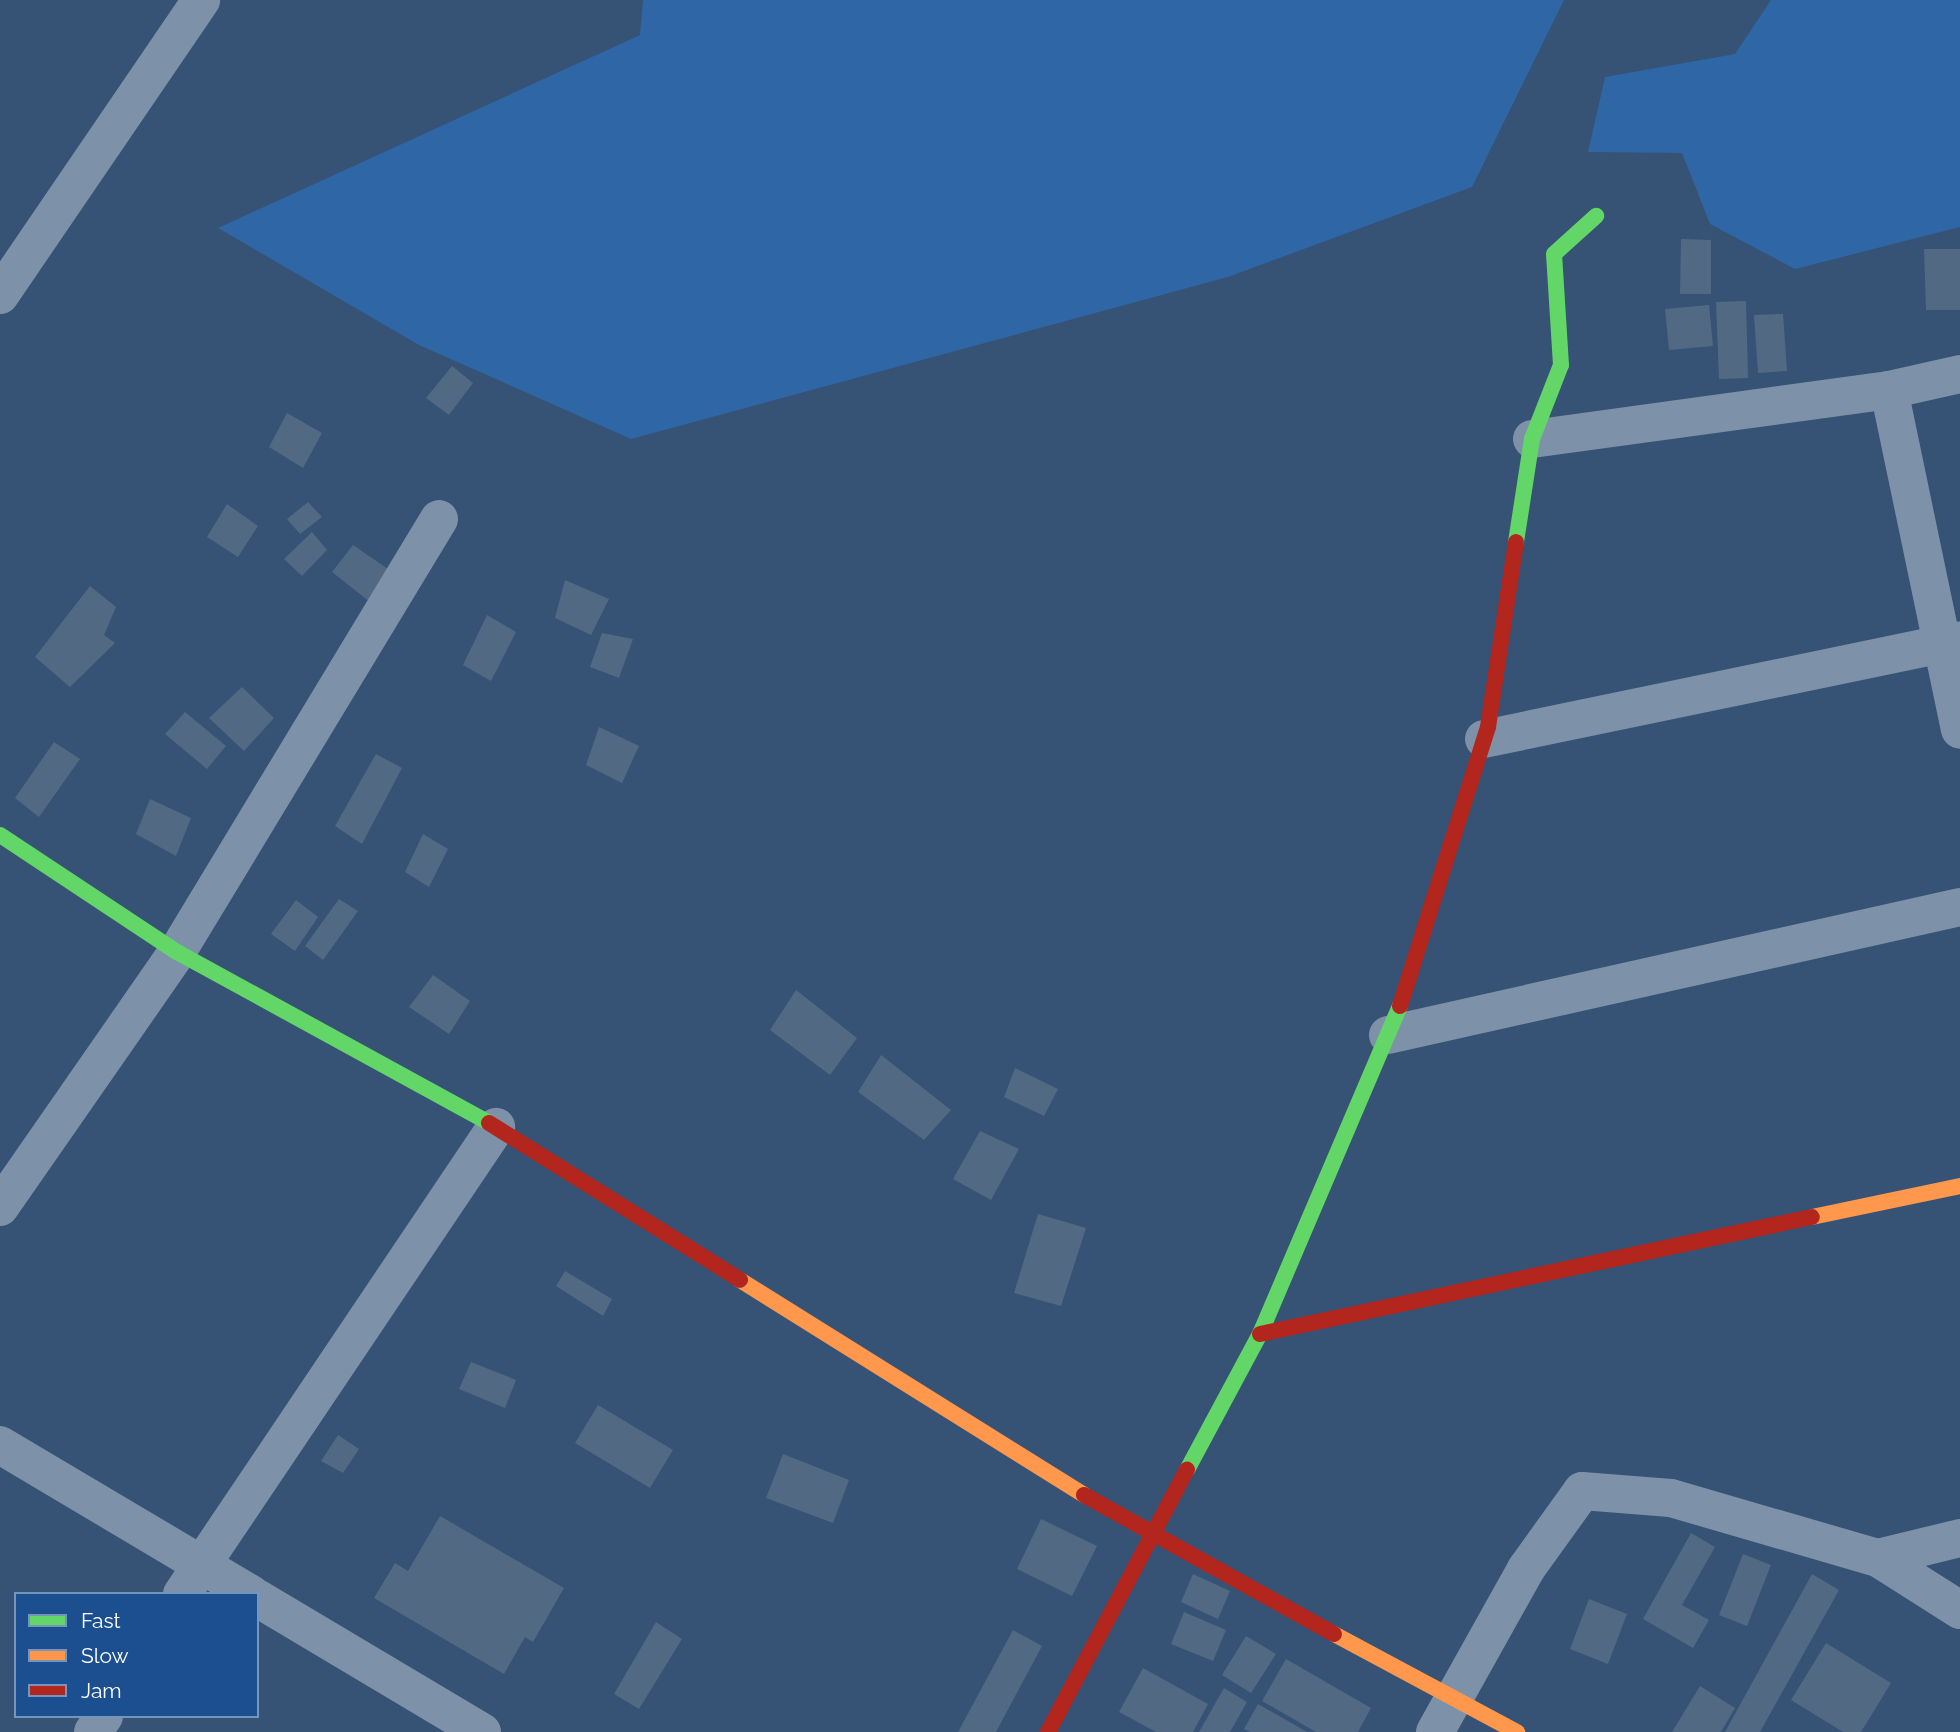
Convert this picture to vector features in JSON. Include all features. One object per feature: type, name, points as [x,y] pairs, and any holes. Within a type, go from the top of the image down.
[{"type":"street","points":[[0,295],[201,0]]},
{"type":"street","points":[[1048,1732],[1260,1334],[1388,1035],[1484,738],[1532,439],[1561,365],[1554,254],[1596,215]]},
{"type":"street","points":[[1532,439],[1889,390],[1960,374]]},
{"type":"street","points":[[1889,390],[1950,643],[1960,730]]},
{"type":"street","points":[[0,1208],[177,952],[439,519]]},
{"type":"street","points":[[1484,738],[1950,643]]},
{"type":"street","points":[[0,835],[177,952],[496,1127],[1152,1537],[1456,1695],[1517,1732]]},
{"type":"street","points":[[1388,1035],[1960,907]]},
{"type":"street","points":[[192,1579],[496,1127]]},
{"type":"street","points":[[1260,1334],[1960,1186]]},
{"type":"street","points":[[0,1445],[192,1579],[243,1592]]},
{"type":"street","points":[[1436,1732],[1526,1569],[1582,1491],[1671,1497],[1878,1558],[1960,1610]]},
{"type":"street","points":[[1878,1558],[1960,1538]]},
{"type":"street","points":[[259,1599],[482,1732]]},
{"type":"shaded area","points":[[643,0],[1564,0],[1472,187],[1228,277],[631,439],[419,345],[218,228],[640,35]]},
{"type":"shaded area","points":[[1771,0],[1960,0],[1960,227],[1795,269],[1710,224],[1682,153],[1588,152],[1605,77],[1735,54]]},
{"type":"building","points":[[1681,239],[1711,240],[1711,294],[1680,294]]},
{"type":"building","points":[[1924,249],[1960,249],[1960,310],[1926,310]]},
{"type":"building","points":[[1746,301],[1748,378],[1719,379],[1716,302]]},
{"type":"building","points":[[1709,305],[1713,346],[1669,350],[1665,309]]},
{"type":"building","points":[[1783,314],[1787,371],[1758,373],[1754,315]]},
{"type":"building","points":[[452,366],[473,383],[449,415],[426,398]]},
{"type":"building","points":[[287,413],[322,433],[303,468],[269,447]]},
{"type":"building","points":[[308,502],[322,517],[300,534],[287,519]]},
{"type":"building","points":[[227,504],[258,526],[238,557],[207,537]]},
{"type":"building","points":[[312,532],[327,550],[302,576],[284,559]]},
{"type":"building","points":[[353,545],[391,571],[370,602],[332,572]]},
{"type":"building","points":[[565,580],[609,599],[591,635],[555,618]]},
{"type":"building","points":[[90,586],[116,607],[104,635],[115,643],[70,687],[35,657]]},
{"type":"building","points":[[487,615],[516,632],[491,681],[463,665]]},
{"type":"building","points":[[602,633],[633,639],[619,678],[590,667]]},
{"type":"building","points":[[242,687],[274,718],[244,751],[209,718]]},
{"type":"building","points":[[185,712],[226,746],[207,769],[165,734]]},
{"type":"building","points":[[599,727],[639,746],[622,783],[586,765]]},
{"type":"building","points":[[54,742],[80,759],[39,817],[15,798]]},
{"type":"building","points":[[376,754],[402,768],[362,844],[335,826]]},
{"type":"building","points":[[150,799],[191,818],[176,856],[136,834]]},
{"type":"building","points":[[423,834],[448,849],[429,887],[405,872]]},
{"type":"building","points":[[339,899],[358,911],[323,960],[305,946]]},
{"type":"building","points":[[296,900],[318,917],[295,951],[271,934]]},
{"type":"building","points":[[433,975],[470,1001],[449,1034],[409,1007]]},
{"type":"building","points":[[796,990],[857,1038],[830,1075],[770,1030]]},
{"type":"building","points":[[881,1055],[951,1110],[924,1140],[858,1092]]},
{"type":"building","points":[[1015,1068],[1058,1089],[1044,1116],[1004,1097]]},
{"type":"building","points":[[980,1131],[1019,1149],[991,1200],[953,1179]]},
{"type":"building","points":[[1038,1214],[1086,1228],[1061,1306],[1014,1293]]},
{"type":"building","points":[[565,1271],[612,1299],[603,1316],[556,1286]]},
{"type":"building","points":[[471,1362],[516,1380],[505,1408],[459,1389]]},
{"type":"building","points":[[598,1405],[673,1450],[650,1488],[575,1443]]},
{"type":"building","points":[[338,1435],[359,1449],[343,1473],[321,1461]]},
{"type":"building","points":[[783,1454],[849,1480],[833,1523],[766,1498]]},
{"type":"building","points":[[440,1516],[564,1588],[533,1642],[525,1637],[504,1674],[374,1598],[395,1563],[408,1571]]},
{"type":"building","points":[[1041,1519],[1097,1546],[1072,1596],[1017,1569]]},
{"type":"building","points":[[1691,1533],[1715,1547],[1682,1605],[1709,1620],[1693,1648],[1643,1619]]},
{"type":"building","points":[[1743,1554],[1771,1565],[1747,1626],[1719,1615]]},
{"type":"building","points":[[1193,1574],[1230,1591],[1218,1619],[1181,1602]]},
{"type":"building","points":[[1812,1574],[1839,1590],[1760,1732],[1725,1732]]},
{"type":"building","points":[[1589,1599],[1627,1614],[1608,1664],[1570,1649]]},
{"type":"building","points":[[1184,1612],[1226,1630],[1213,1661],[1171,1644]]},
{"type":"building","points":[[656,1622],[682,1639],[639,1709],[614,1694]]},
{"type":"building","points":[[1013,1630],[1042,1646],[996,1732],[958,1732]]},
{"type":"building","points":[[1246,1636],[1276,1654],[1251,1693],[1222,1675]]},
{"type":"building","points":[[1826,1643],[1891,1683],[1861,1732],[1843,1732],[1791,1700]]},
{"type":"building","points":[[1286,1659],[1371,1708],[1358,1732],[1316,1732],[1262,1701]]},
{"type":"building","points":[[1143,1668],[1208,1704],[1193,1732],[1156,1732],[1119,1712]]},
{"type":"building","points":[[1700,1686],[1735,1708],[1721,1732],[1672,1732]]},
{"type":"building","points":[[1224,1688],[1247,1702],[1230,1732],[1199,1732]]},
{"type":"building","points":[[1258,1704],[1307,1732],[1250,1732],[1244,1729]]},
{"type":"traffic: fast","points":[[1516,542],[1532,439],[1561,365],[1554,254],[1596,216]]},
{"type":"traffic: fast","points":[[0,835],[177,952],[489,1123]]},
{"type":"traffic: fast","points":[[1187,1470],[1260,1334],[1400,1006]]},
{"type":"traffic: slow","points":[[1812,1217],[1960,1186]]},
{"type":"traffic: slow","points":[[740,1280],[1084,1495]]},
{"type":"traffic: slow","points":[[1334,1634],[1517,1732]]},
{"type":"traffic: jam","points":[[1400,1006],[1488,727],[1516,542]]},
{"type":"traffic: jam","points":[[489,1123],[740,1280]]},
{"type":"traffic: jam","points":[[1260,1334],[1812,1217]]},
{"type":"traffic: jam","points":[[1048,1732],[1187,1470]]},
{"type":"traffic: jam","points":[[1084,1495],[1334,1634]]}]
